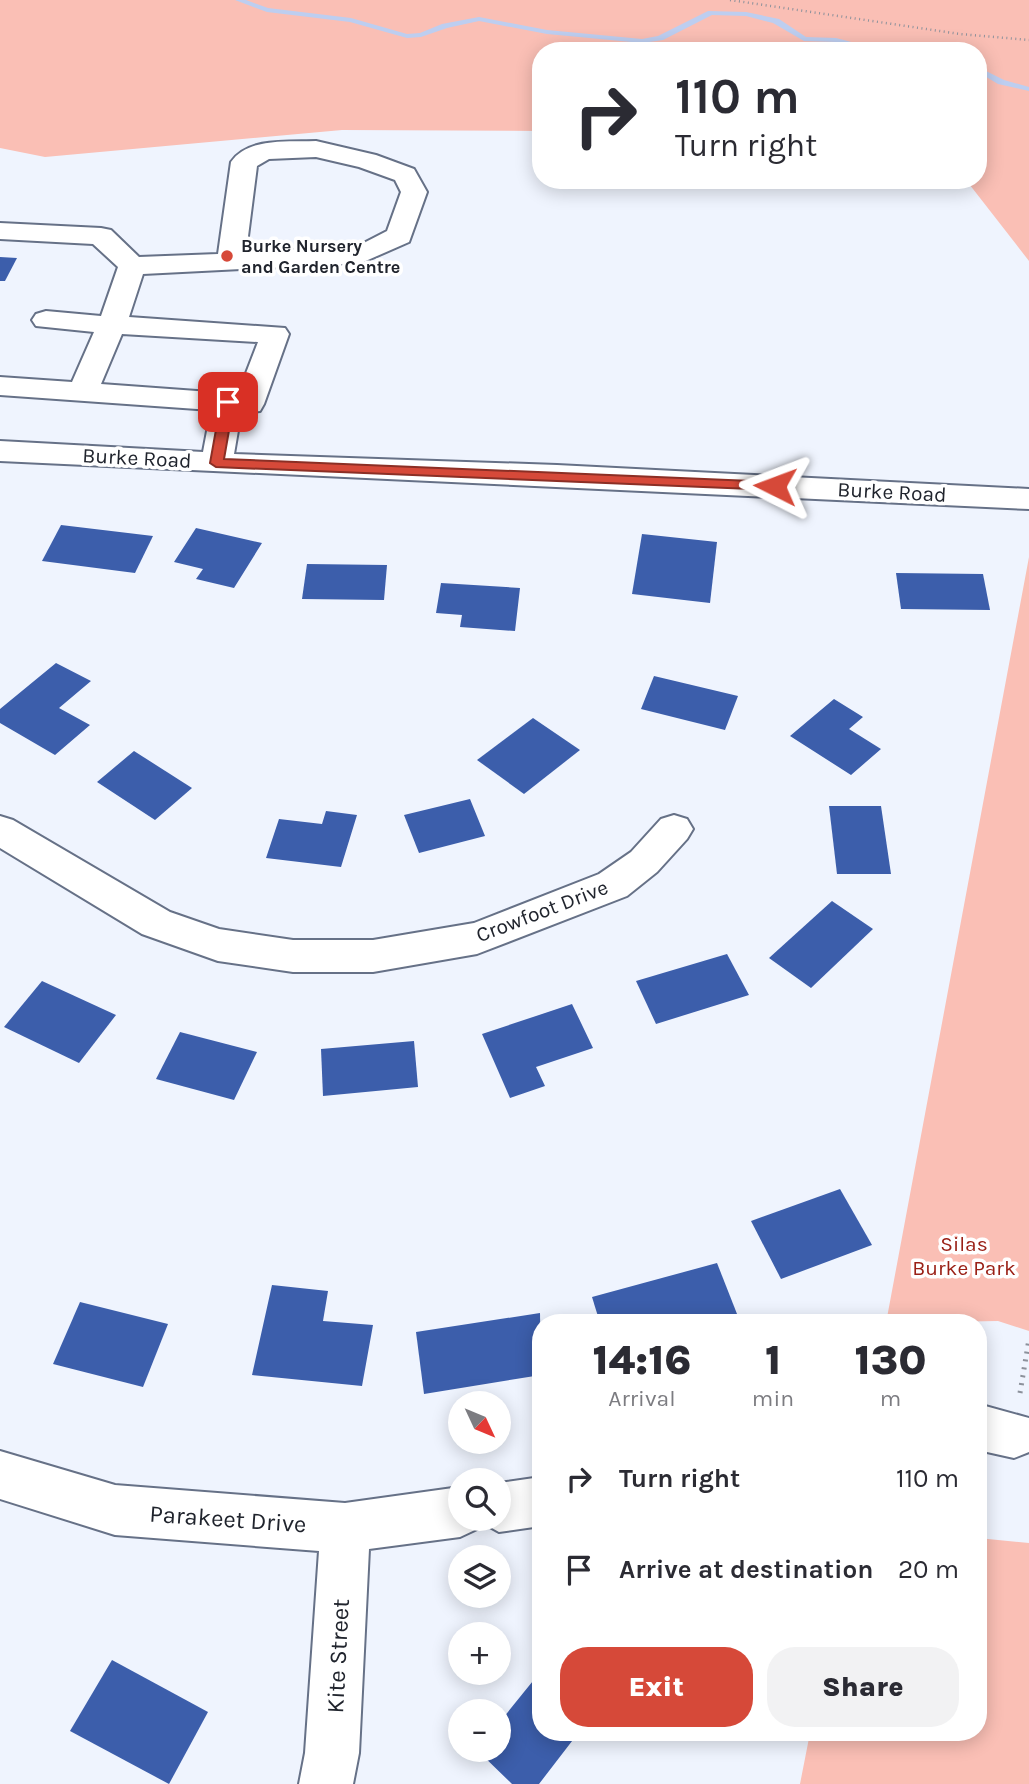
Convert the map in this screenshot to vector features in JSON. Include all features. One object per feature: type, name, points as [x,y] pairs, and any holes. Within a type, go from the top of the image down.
[{"type":"street","points":[[0,231],[101,236],[132,266],[361,256],[398,236],[414,192],[405,175],[367,161],[316,149],[264,151],[244,162],[231,261]]},
{"type":"street","points":[[83,392],[112,326],[132,266]]},
{"type":"street","points":[[0,386],[249,404],[275,334],[46,320]]},
{"type":"street","points":[[216,463],[228,402]]},
{"type":"street","name":"Burke Road","points":[[0,451],[1029,499]]},
{"type":"street","name":"Crowfoot Drive","points":[[0,830],[156,923],[218,945],[293,956],[373,956],[477,938],[614,886],[645,862],[674,829]]},
{"type":"street","name":"Parakeet Drive","points":[[0,1475],[115,1510],[345,1528],[448,1514]]},
{"type":"street","points":[[511,1505],[532,1502]]},
{"type":"street","name":"Kite Street","points":[[326,1784],[332,1753],[345,1528]]},
{"type":"path","points":[[730,0],[946,32],[1029,40]]},
{"type":"path","points":[[996,1431],[1029,1339]]},
{"type":"green space","points":[[0,0],[1029,0],[1029,261],[973,189],[987,189],[987,42],[532,42],[532,131],[342,130],[45,157],[0,148]]},
{"type":"green space","name":"Silas Burke Park","points":[[1029,557],[1029,1331],[998,1321],[987,1321],[987,1314],[888,1314]]},
{"type":"green space","points":[[987,1539],[1029,1543],[1029,1784],[800,1784],[808,1741],[987,1741]]},
{"type":"building","points":[[0,257],[17,258],[5,281],[0,281]]},
{"type":"building","points":[[61,525],[153,536],[135,573],[42,561]]},
{"type":"building","points":[[196,528],[262,543],[234,588],[196,579],[203,569],[174,562]]},
{"type":"building","points":[[642,534],[717,542],[710,603],[632,594]]},
{"type":"building","points":[[307,564],[387,565],[384,600],[302,599]]},
{"type":"building","points":[[896,573],[983,574],[990,610],[901,609]]},
{"type":"building","points":[[441,583],[520,588],[515,631],[460,627],[462,615],[436,613]]},
{"type":"building","points":[[56,663],[91,681],[59,708],[90,725],[55,755],[0,723],[0,709]]},
{"type":"building","points":[[654,676],[738,696],[725,730],[641,709]]},
{"type":"building","points":[[834,699],[863,717],[849,729],[881,749],[851,775],[790,736]]},
{"type":"building","points":[[533,718],[580,750],[524,794],[477,760]]},
{"type":"building","points":[[134,751],[192,788],[155,820],[97,782]]},
{"type":"building","points":[[470,799],[485,836],[419,853],[404,815]]},
{"type":"building","points":[[829,806],[881,806],[891,874],[837,874]]},
{"type":"building","points":[[326,811],[357,815],[341,867],[266,858],[279,819],[322,824]]},
{"type":"building","points":[[832,901],[873,929],[811,988],[769,958]]},
{"type":"building","points":[[727,954],[749,995],[656,1024],[636,981]]},
{"type":"building","points":[[42,981],[116,1015],[79,1063],[4,1027]]},
{"type":"building","points":[[572,1004],[593,1048],[536,1067],[545,1086],[510,1098],[482,1034]]},
{"type":"building","points":[[180,1032],[257,1052],[234,1100],[156,1079]]},
{"type":"building","points":[[414,1041],[418,1087],[323,1096],[321,1049]]},
{"type":"building","points":[[840,1189],[872,1245],[781,1279],[751,1221]]},
{"type":"building","points":[[717,1263],[737,1314],[597,1314],[592,1297]]},
{"type":"building","points":[[272,1285],[328,1291],[323,1321],[373,1325],[362,1386],[252,1375]]},
{"type":"building","points":[[80,1302],[168,1324],[143,1387],[53,1364]]},
{"type":"building","points":[[532,1314],[532,1376],[424,1394],[416,1332]]},
{"type":"building","points":[[112,1660],[208,1712],[169,1784],[70,1731]]},
{"type":"building","points":[[532,1682],[532,1741],[572,1741],[539,1784],[512,1784],[489,1762],[511,1762],[511,1708]]},
{"type":"waterway","points":[[239,0],[267,10],[351,20],[407,36],[421,35],[445,26],[479,19],[547,32],[642,41],[660,38],[711,13],[746,14],[776,21],[804,39],[844,42]]},
{"type":"waterway","points":[[987,74],[1001,82],[1029,89]]},
{"type":"place","name":"Burke Nursery and Garden Centre","points":[[227,256]]},
{"type":"route","points":[[228,402],[216,463],[775,486]]}]
